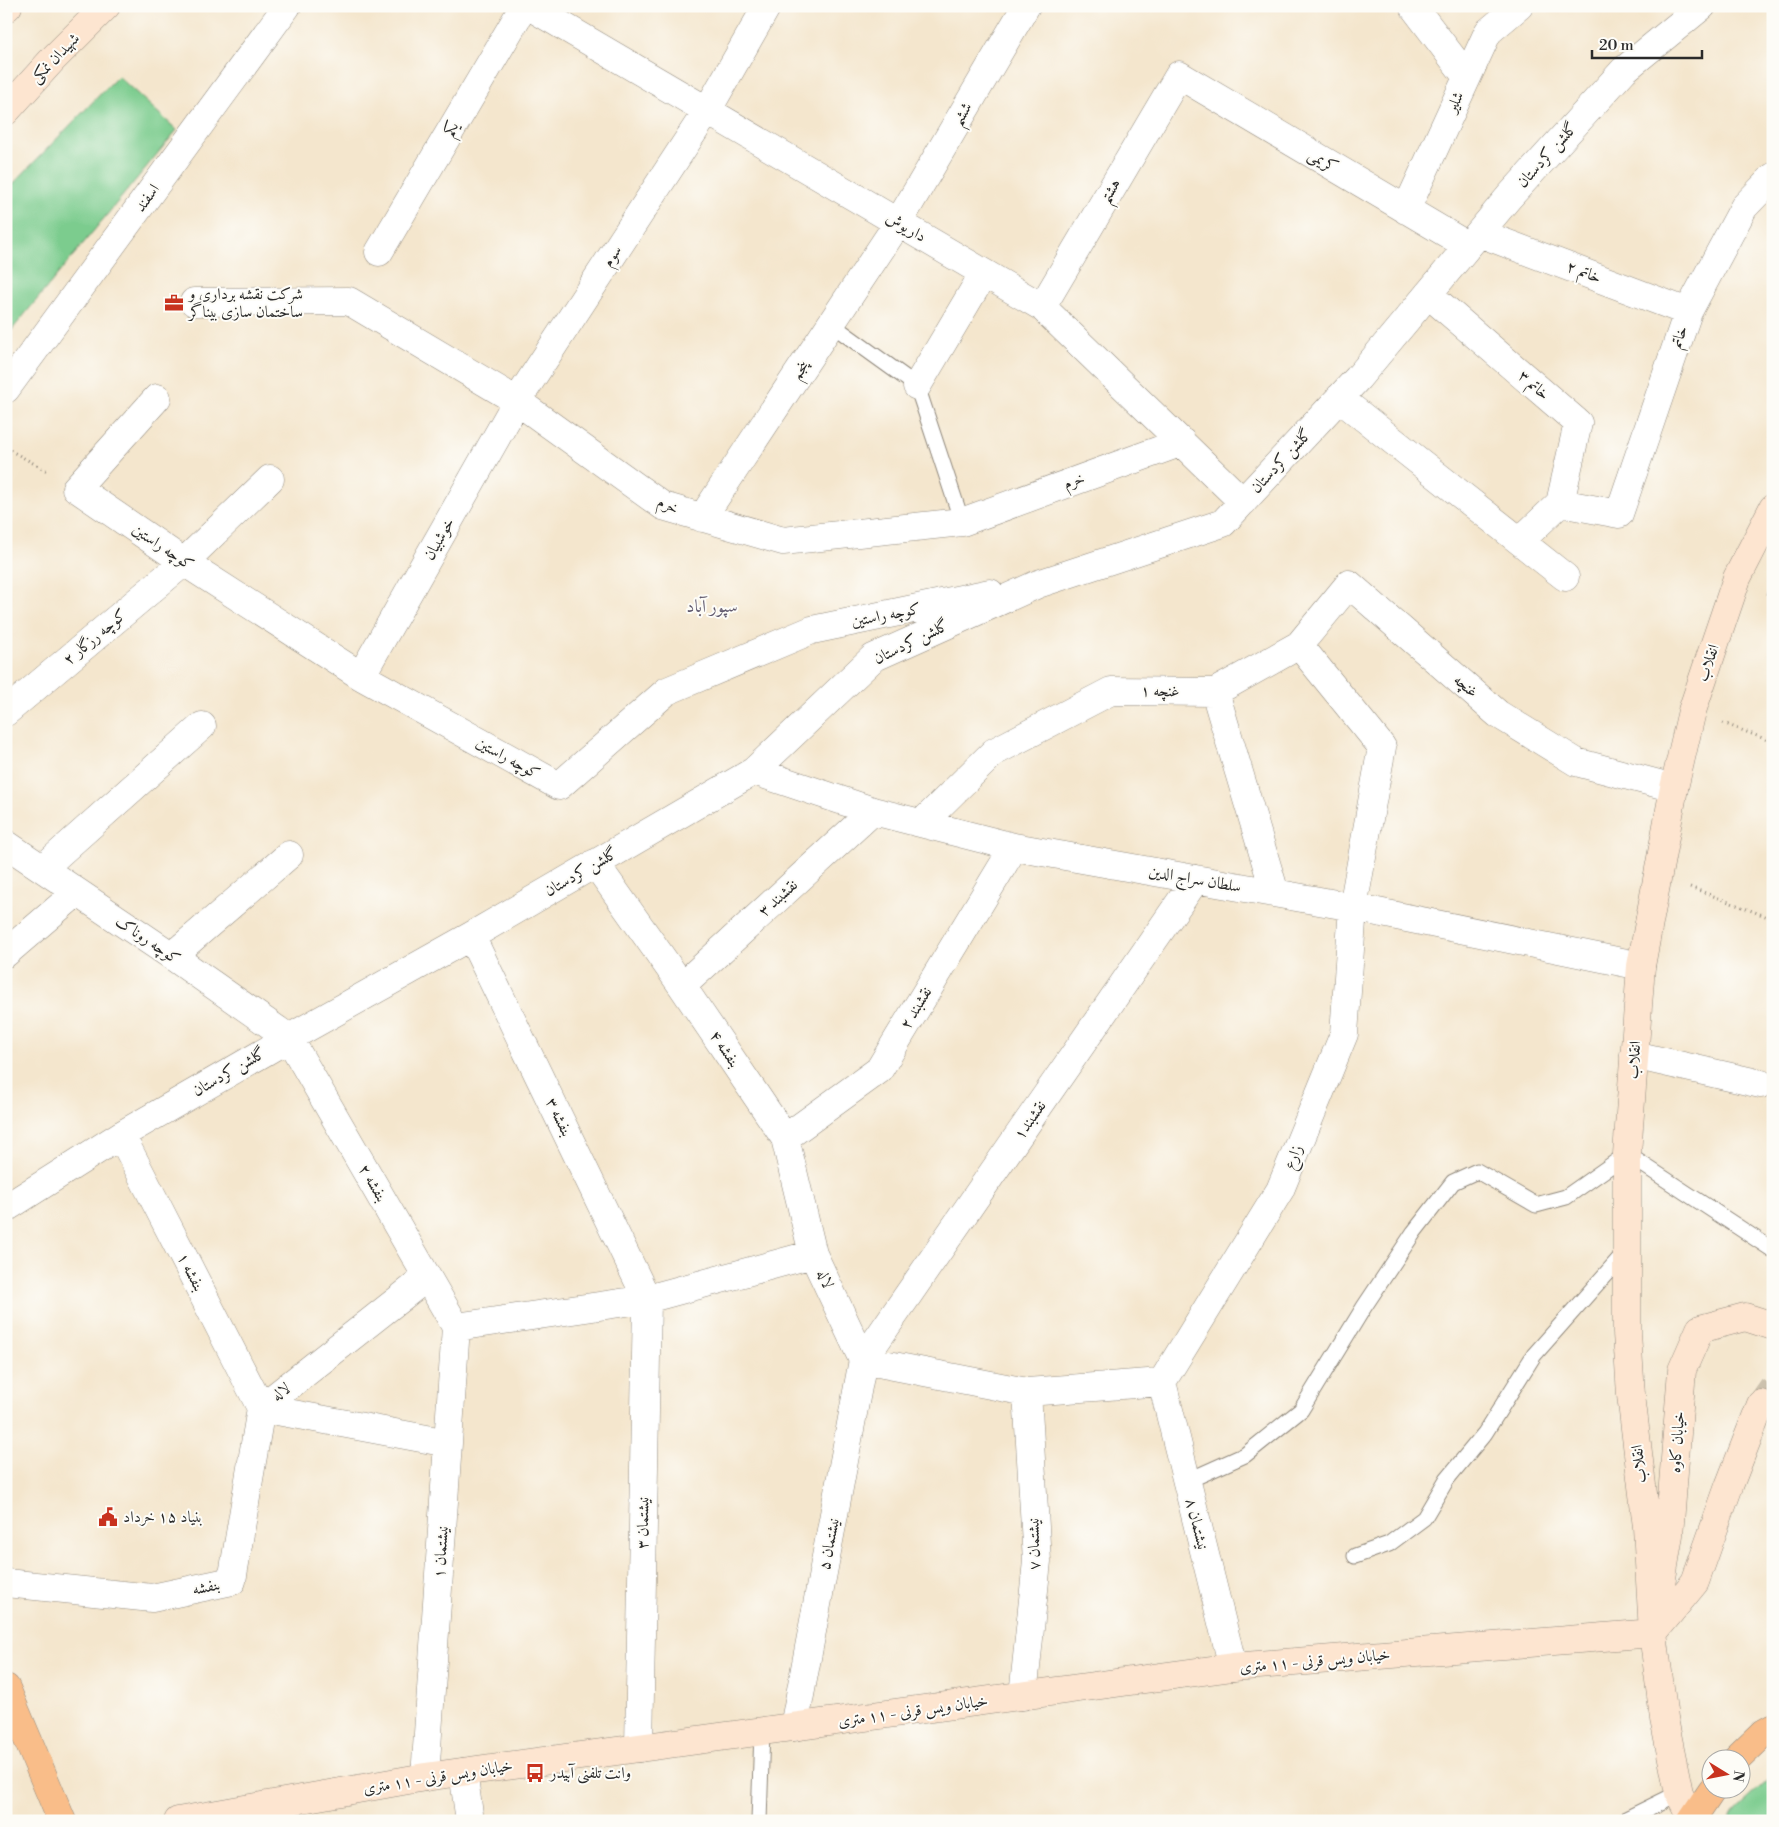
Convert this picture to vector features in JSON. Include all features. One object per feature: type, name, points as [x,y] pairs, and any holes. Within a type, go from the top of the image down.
[{"type":"main road","points":[[6,1688],[62,1821]]},
{"type":"main road","points":[[1746,1750],[1764,1733],[1773,1728]]},
{"type":"main road","points":[[1691,1820],[1705,1800]]},
{"type":"street","name":"شهیدان نمکی","points":[[6,111],[53,59],[106,6]]},
{"type":"street","name":"اسفند","points":[[6,389],[287,6]]},
{"type":"street","name":"یکم","points":[[379,252],[524,6]]},
{"type":"street","name":"داریوش","points":[[528,6],[1042,307],[1243,502]]},
{"type":"street","name":"سوم","points":[[517,401],[707,111],[767,6]]},
{"type":"street","name":"ششم","points":[[898,223],[1026,6]]},
{"type":"street","points":[[1413,6],[1466,77]]},
{"type":"street","name":"شلیر","points":[[1406,210],[1488,32],[1519,6]]},
{"type":"street","name":"گلشن کردستان","points":[[6,1208],[122,1135],[289,1038],[471,936],[754,771],[873,658],[1038,584],[1223,523],[1339,398],[1509,197],[1624,70],[1702,6]]},
{"type":"street","name":"کریمی","points":[[1179,75],[1406,210],[1474,239]]},
{"type":"street","name":"هشتم","points":[[1042,307],[1179,75]]},
{"type":"street","name":"خاتم","points":[[1560,503],[1619,514],[1688,312],[1744,208],[1773,177]]},
{"type":"street","name":"پنجم","points":[[702,518],[898,223]]},
{"type":"street","name":"خاتم ۲","points":[[1474,239],[1688,312]]},
{"type":"street","points":[[916,386],[984,273]]},
{"type":"street","name":"خاتم ۳","points":[[1428,294],[1578,424],[1560,503]]},
{"type":"street","name":"خرم","points":[[194,302],[349,301],[517,401],[663,506],[782,541],[962,522],[1182,442]]},
{"type":"street","points":[[76,488],[157,398]]},
{"type":"street","points":[[1339,398],[1565,577]]},
{"type":"street","name":"خوشبیان","points":[[361,676],[517,401]]},
{"type":"street","name":"کوچه رزگار ۲","points":[[6,712],[184,562],[270,479]]},
{"type":"street","name":"کوچه راستین","points":[[76,488],[184,562],[361,676],[559,786],[667,691],[812,630],[1038,584]]},
{"type":"street","points":[[1520,542],[1560,503]]},
{"type":"street","name":"انقلاب","points":[[1691,1820],[1679,1793],[1664,1720],[1653,1632],[1647,1527],[1632,1404],[1627,1333],[1627,1154],[1641,966],[1674,788],[1692,711],[1737,578],[1773,508]]},
{"type":"street","name":"غنچه","points":[[1299,645],[1349,584],[1498,714],[1576,762],[1674,788]]},
{"type":"street","name":"غنچه ۱","points":[[922,823],[994,752],[1111,691],[1215,692],[1299,645]]},
{"type":"street","name":"زارع","points":[[1162,1382],[1280,1190],[1344,1034],[1353,907],[1382,747],[1299,645]]},
{"type":"street","points":[[1215,692],[1275,893]]},
{"type":"street","points":[[43,868],[202,726]]},
{"type":"street","name":"سلطان سراج الدین","points":[[754,771],[873,811],[1014,847],[1353,907],[1641,966]]},
{"type":"street","name":"نقشبند ۳","points":[[682,986],[873,811]]},
{"type":"street","name":"کوچه روناک","points":[[6,844],[289,1038]]},
{"type":"street","name":"نقشبند ۲","points":[[785,1138],[879,1070],[1014,847]]},
{"type":"street","points":[[172,956],[289,855]]},
{"type":"street","name":"بنفشه ۴","points":[[595,863],[682,986],[785,1138],[813,1254]]},
{"type":"street","name":"نقشبند۱","points":[[863,1360],[1196,879]]},
{"type":"street","points":[[6,953],[78,892]]},
{"type":"street","name":"بنفشه ۳","points":[[471,936],[647,1299]]},
{"type":"street","name":"بنفشه ۲","points":[[289,1038],[456,1327]]},
{"type":"street","points":[[1634,1055],[1761,1084]]},
{"type":"street","name":"بنفشه ۱","points":[[122,1135],[261,1408]]},
{"type":"street","name":"لاله","points":[[456,1327],[647,1299],[813,1254],[863,1360]]},
{"type":"street","name":"لاله","points":[[261,1408],[427,1277]]},
{"type":"street","name":"نیشتمان ۳","points":[[639,1748],[647,1299]]},
{"type":"street","name":"خیابان کاوه","points":[[1653,1632],[1670,1535],[1682,1370],[1700,1329],[1745,1318],[1773,1326]]},
{"type":"street","name":"نیشتمان ۱","points":[[425,1777],[456,1327]]},
{"type":"street","points":[[863,1360],[1027,1392],[1162,1382]]},
{"type":"street","name":"نیشتمان ۵","points":[[794,1727],[863,1360]]},
{"type":"street","name":"نیشتمان ۸","points":[[1162,1382],[1233,1667]]},
{"type":"street","name":"نیشتمان ۷","points":[[1023,1696],[1037,1561],[1027,1392]]},
{"type":"street","points":[[1653,1632],[1695,1582],[1761,1404]]},
{"type":"street","name":"لاله","points":[[261,1408],[448,1443]]},
{"type":"street","name":"بنفشه","points":[[6,1583],[152,1598],[232,1581],[261,1408]]},
{"type":"street","name":"خیابان ویس قرنی - ۱۱ متری","points":[[178,1821],[425,1777],[1233,1667],[1653,1632]]},
{"type":"street","points":[[463,1772],[470,1821]]},
{"type":"lane","points":[[831,324],[916,386],[962,522]]},
{"type":"lane","points":[[1187,1481],[1245,1455],[1301,1410],[1364,1307],[1414,1232],[1453,1182],[1477,1170],[1536,1205],[1566,1197],[1627,1154],[1773,1250]]},
{"type":"lane","points":[[1355,1556],[1389,1544],[1424,1518],[1447,1479],[1485,1434],[1534,1355],[1627,1249]]},
{"type":"lane","points":[[759,1821],[762,1731]]},
{"type":"lane","points":[[1622,1821],[1679,1793]]},
{"type":"path","points":[[6,448],[76,488]]},
{"type":"path","points":[[1692,711],[1773,742]]},
{"type":"path","points":[[1659,875],[1773,919]]},
{"type":"green space","points":[[118,76],[177,130],[6,337],[6,191]]},
{"type":"green space","points":[[1773,1776],[1773,1821],[1730,1821],[1736,1810],[1747,1800],[1752,1800],[1752,1795]]},
{"type":"tunnel","points":[[1761,1404],[1773,1387]]},
{"type":"place","name":"شرکت نقشه برداری و ساختمان سازی بیناگر","points":[[174,303]]},
{"type":"place","name":"بنیاد ۱۵ خرداد","points":[[108,1517]]},
{"type":"place","name":"وانت تلفنی آبیدر","points":[[535,1773]]},
{"type":"district","name":"سپور آباد","points":[[712,606]]}]
